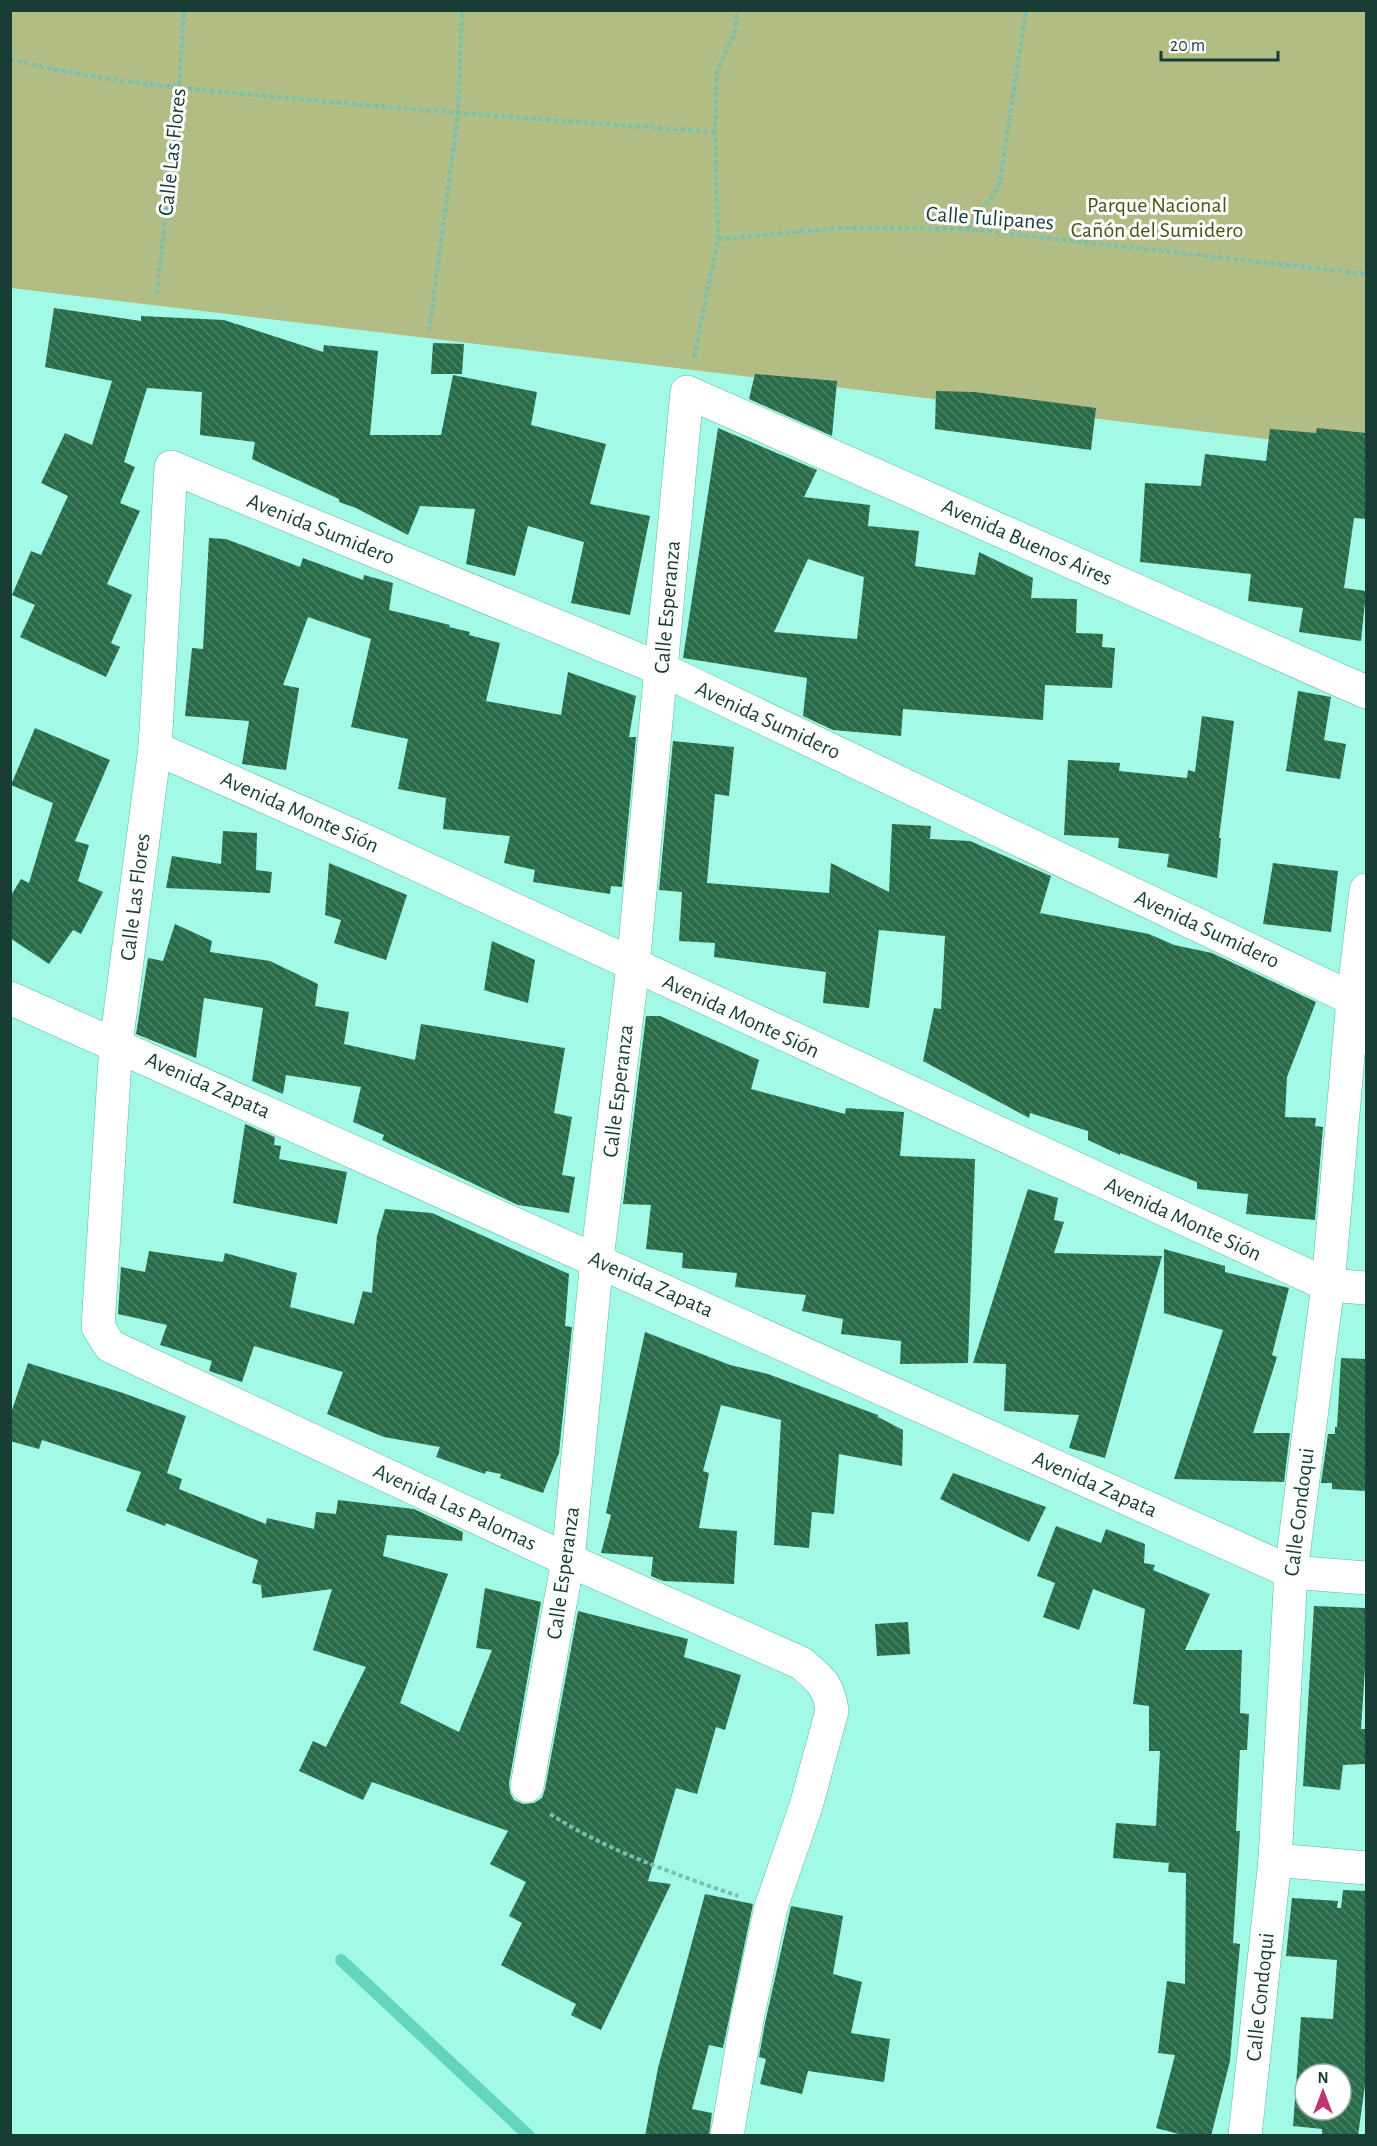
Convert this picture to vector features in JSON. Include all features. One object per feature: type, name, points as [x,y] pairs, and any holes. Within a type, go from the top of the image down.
[{"type":"street","name":"Calle Esperanza","points":[[527,1786],[568,1560],[597,1259],[633,966],[687,392]]},
{"type":"street","name":"Avenida Buenos Aires","points":[[687,392],[1366,692]]},
{"type":"street","name":"Avenida Sumidero","points":[[171,466],[661,669],[1360,999]]},
{"type":"street","name":"Calle Las Flores","points":[[98,1327],[116,1044],[155,748],[171,466]]},
{"type":"street","name":"Avenida Monte Sión","points":[[155,748],[368,842],[1328,1285]]},
{"type":"street","name":"Calle Condoqui","points":[[1245,2136],[1275,1860],[1291,1572],[1328,1285],[1360,999],[1366,890]]},
{"type":"street","name":"Avenida Zapata","points":[[10,998],[597,1259],[1291,1572],[1366,1578]]},
{"type":"street","points":[[1328,1285],[1366,1288]]},
{"type":"street","name":"Avenida Las Palomas","points":[[98,1327],[110,1346],[568,1560],[801,1663],[824,1682],[830,1696],[832,1711],[806,1806],[771,1907]]},
{"type":"street","points":[[1275,1860],[1366,1868]]},
{"type":"street","points":[[728,2136],[747,2019],[771,1907]]},
{"type":"path","name":"Calle Las Flores","points":[[157,294],[179,88],[184,10]]},
{"type":"path","points":[[429,331],[458,114],[462,10]]},
{"type":"path","points":[[687,392],[718,239],[715,132],[717,71],[735,32],[737,10]]},
{"type":"path","points":[[967,229],[999,187],[1024,11]]},
{"type":"path","points":[[10,59],[179,88],[458,114],[715,132]]},
{"type":"path","name":"Calle Tulipanes","points":[[718,239],[842,228],[967,229],[1366,274]]},
{"type":"path","points":[[527,1786],[542,1809],[588,1838],[667,1872],[771,1907]]},
{"type":"green space","name":"Parque Nacional Cañón del Sumidero","points":[[11,11],[1366,11],[1366,451],[11,288]]},
{"type":"building","points":[[54,308],[141,321],[141,316],[224,320],[323,352],[324,345],[378,351],[370,435],[441,435],[453,375],[537,392],[531,425],[606,444],[590,504],[650,516],[630,615],[571,603],[584,542],[528,526],[515,576],[466,564],[475,509],[420,506],[408,535],[356,508],[339,502],[339,499],[252,459],[255,442],[200,435],[202,392],[147,388],[124,462],[135,467],[120,503],[140,511],[107,584],[132,595],[111,643],[120,647],[106,677],[20,637],[35,605],[12,595],[31,551],[41,555],[68,496],[41,483],[65,433],[92,445],[112,381],[45,367]]},
{"type":"building","points":[[433,343],[464,344],[462,374],[431,374]]},
{"type":"building","points":[[755,374],[837,381],[832,436],[749,399]]},
{"type":"building","points":[[936,391],[975,392],[1096,408],[1091,450],[935,429]]},
{"type":"building","points":[[718,428],[817,470],[804,497],[870,505],[868,526],[919,531],[915,566],[975,575],[979,552],[1033,578],[1031,598],[1077,599],[1076,633],[1103,634],[1102,647],[1115,648],[1112,688],[1045,685],[1043,720],[903,709],[901,736],[833,730],[803,716],[807,678],[683,658]],"holes":[[[808,559],[864,577],[857,639],[774,632]]]},
{"type":"building","points":[[1317,428],[1366,433],[1366,519],[1354,518],[1344,588],[1366,591],[1361,641],[1299,632],[1303,608],[1248,601],[1251,574],[1140,562],[1145,483],[1201,486],[1205,454],[1266,461],[1270,429],[1316,433]]},
{"type":"building","points":[[209,538],[226,539],[300,567],[303,558],[363,580],[364,575],[393,583],[389,610],[450,625],[449,627],[470,632],[469,635],[500,643],[486,701],[561,715],[568,672],[636,696],[629,737],[636,737],[622,887],[611,886],[610,894],[533,882],[535,870],[504,863],[510,836],[443,829],[446,798],[398,789],[408,739],[351,727],[371,639],[308,617],[283,685],[299,688],[286,770],[242,764],[249,721],[185,716],[192,648],[203,649]]},
{"type":"building","points":[[1298,691],[1331,697],[1324,740],[1346,744],[1340,779],[1286,771]]},
{"type":"building","points":[[1202,716],[1234,721],[1219,838],[1221,838],[1217,878],[1167,867],[1169,854],[1118,848],[1119,838],[1064,835],[1068,760],[1120,763],[1119,771],[1187,778],[1188,770],[1195,772]]},
{"type":"building","points":[[35,728],[110,760],[75,841],[89,845],[78,881],[103,892],[81,934],[73,930],[49,964],[10,938],[10,897],[21,879],[29,883],[53,803],[11,785]]},
{"type":"building","points":[[673,741],[734,747],[729,796],[715,794],[707,883],[829,893],[831,863],[889,892],[892,824],[931,826],[930,839],[970,841],[1051,876],[1040,913],[1149,934],[1174,945],[1212,953],[1316,1002],[1287,1077],[1285,1117],[1316,1118],[1315,1126],[1323,1127],[1315,1220],[1246,1214],[1248,1194],[1197,1189],[1197,1182],[1120,1153],[1120,1155],[1088,1140],[1088,1131],[1030,1113],[1029,1118],[923,1061],[934,1008],[941,1009],[945,936],[879,930],[869,1008],[823,1003],[826,972],[714,957],[715,943],[679,941],[682,892],[659,890]]},
{"type":"building","points":[[223,831],[257,833],[256,870],[272,872],[270,893],[166,888],[172,856],[221,864]]},
{"type":"building","points":[[329,863],[407,895],[386,960],[334,943],[341,920],[325,915]]},
{"type":"building","points":[[1273,863],[1338,871],[1331,932],[1263,924]]},
{"type":"building","points":[[175,924],[212,941],[210,952],[270,961],[318,984],[315,1006],[349,1012],[344,1044],[415,1060],[421,1024],[565,1048],[554,1113],[572,1117],[562,1175],[575,1177],[569,1213],[518,1205],[382,1140],[384,1135],[353,1122],[361,1087],[286,1075],[283,1094],[252,1081],[263,1008],[204,998],[196,1058],[136,1034],[148,958],[163,961]]},
{"type":"building","points":[[492,941],[535,960],[528,1003],[484,990]]},
{"type":"building","points":[[646,1016],[660,1016],[759,1060],[751,1089],[845,1114],[846,1108],[904,1112],[900,1156],[975,1159],[968,1363],[900,1364],[901,1341],[841,1334],[843,1319],[802,1311],[806,1295],[735,1287],[737,1273],[682,1268],[683,1253],[646,1249],[651,1205],[623,1204]]},
{"type":"building","points":[[245,1124],[275,1137],[274,1145],[281,1146],[279,1159],[347,1172],[337,1224],[233,1203]]},
{"type":"building","points":[[1028,1189],[1058,1198],[1054,1220],[1064,1222],[1054,1253],[1162,1256],[1105,1458],[1069,1448],[1079,1415],[1004,1411],[1006,1364],[973,1363]]},
{"type":"building","points":[[385,1209],[432,1213],[569,1274],[565,1326],[572,1327],[559,1453],[543,1493],[500,1478],[501,1474],[486,1471],[485,1474],[436,1457],[440,1447],[384,1437],[327,1414],[343,1372],[254,1346],[242,1382],[209,1371],[212,1361],[160,1345],[167,1325],[118,1314],[121,1267],[145,1272],[149,1251],[223,1262],[225,1253],[297,1273],[290,1307],[354,1324],[363,1291],[372,1293],[377,1236]]},
{"type":"building","points":[[1164,1249],[1225,1266],[1225,1272],[1289,1288],[1272,1355],[1277,1357],[1253,1433],[1290,1433],[1284,1482],[1174,1479],[1223,1330],[1164,1313]]},
{"type":"building","points":[[645,1332],[730,1365],[768,1374],[878,1415],[903,1430],[902,1466],[839,1454],[834,1514],[812,1512],[809,1548],[774,1545],[781,1420],[721,1405],[703,1471],[709,1473],[699,1528],[737,1531],[734,1584],[663,1581],[651,1576],[653,1557],[601,1553],[611,1515],[606,1513]]},
{"type":"building","points":[[1341,1358],[1366,1359],[1366,1491],[1332,1489],[1332,1483],[1321,1483],[1328,1434],[1335,1434],[1335,1427],[1337,1427]]},
{"type":"building","points":[[28,1363],[186,1416],[167,1473],[182,1479],[179,1489],[266,1524],[267,1518],[314,1529],[316,1512],[336,1514],[338,1500],[414,1509],[463,1532],[462,1541],[387,1535],[383,1556],[448,1574],[400,1703],[459,1732],[492,1650],[476,1648],[485,1588],[541,1602],[509,1783],[510,1793],[514,1800],[523,1804],[534,1803],[542,1798],[545,1789],[578,1611],[688,1639],[684,1657],[741,1675],[725,1730],[716,1727],[697,1794],[676,1788],[648,1881],[671,1884],[601,2030],[571,2015],[576,2004],[501,1965],[522,1923],[509,1916],[526,1882],[490,1864],[508,1831],[372,1782],[363,1800],[299,1771],[313,1741],[326,1747],[366,1667],[313,1650],[332,1589],[262,1598],[261,1585],[252,1583],[258,1560],[166,1523],[165,1526],[126,1511],[141,1472],[42,1440],[39,1449],[10,1441],[10,1416]]},
{"type":"building","points":[[953,1473],[1046,1507],[1029,1542],[940,1499]]},
{"type":"building","points":[[1056,1526],[1101,1543],[1106,1529],[1145,1544],[1144,1563],[1155,1565],[1153,1570],[1210,1594],[1185,1650],[1242,1650],[1240,1713],[1249,1714],[1247,1750],[1240,1750],[1236,1831],[1240,1831],[1233,1943],[1240,1944],[1230,2061],[1211,2136],[1186,2136],[1156,2128],[1175,2055],[1158,2053],[1167,1981],[1185,1984],[1186,1873],[1168,1872],[1169,1863],[1113,1858],[1116,1823],[1156,1826],[1160,1751],[1149,1751],[1149,1706],[1133,1704],[1145,1609],[1093,1589],[1079,1630],[1043,1617],[1055,1583],[1037,1576]]},
{"type":"building","points":[[1314,1606],[1366,1608],[1366,1653],[1361,1729],[1366,1729],[1366,1764],[1343,1765],[1340,1790],[1303,1786]]},
{"type":"building","points":[[908,1622],[910,1654],[877,1656],[875,1624]]},
{"type":"building","points":[[1343,1890],[1366,1891],[1365,2085],[1358,2136],[1322,2136],[1322,2129],[1293,2126],[1293,2122],[1353,2122],[1353,2062],[1298,2062],[1301,2017],[1333,2019],[1337,1960],[1286,1956],[1292,1898],[1338,1901],[1337,1908],[1341,1908]]},
{"type":"building","points":[[705,1894],[753,1904],[723,2048],[709,2045],[692,2109],[712,2113],[709,2136],[645,2136],[658,2068]]},
{"type":"building","points":[[791,1906],[843,1916],[833,1974],[862,1982],[851,2033],[890,2039],[884,2082],[808,2071],[802,2094],[760,2084],[766,2059],[759,2057]]},
{"type":"waterway","points":[[341,1960],[529,2136]]}]
